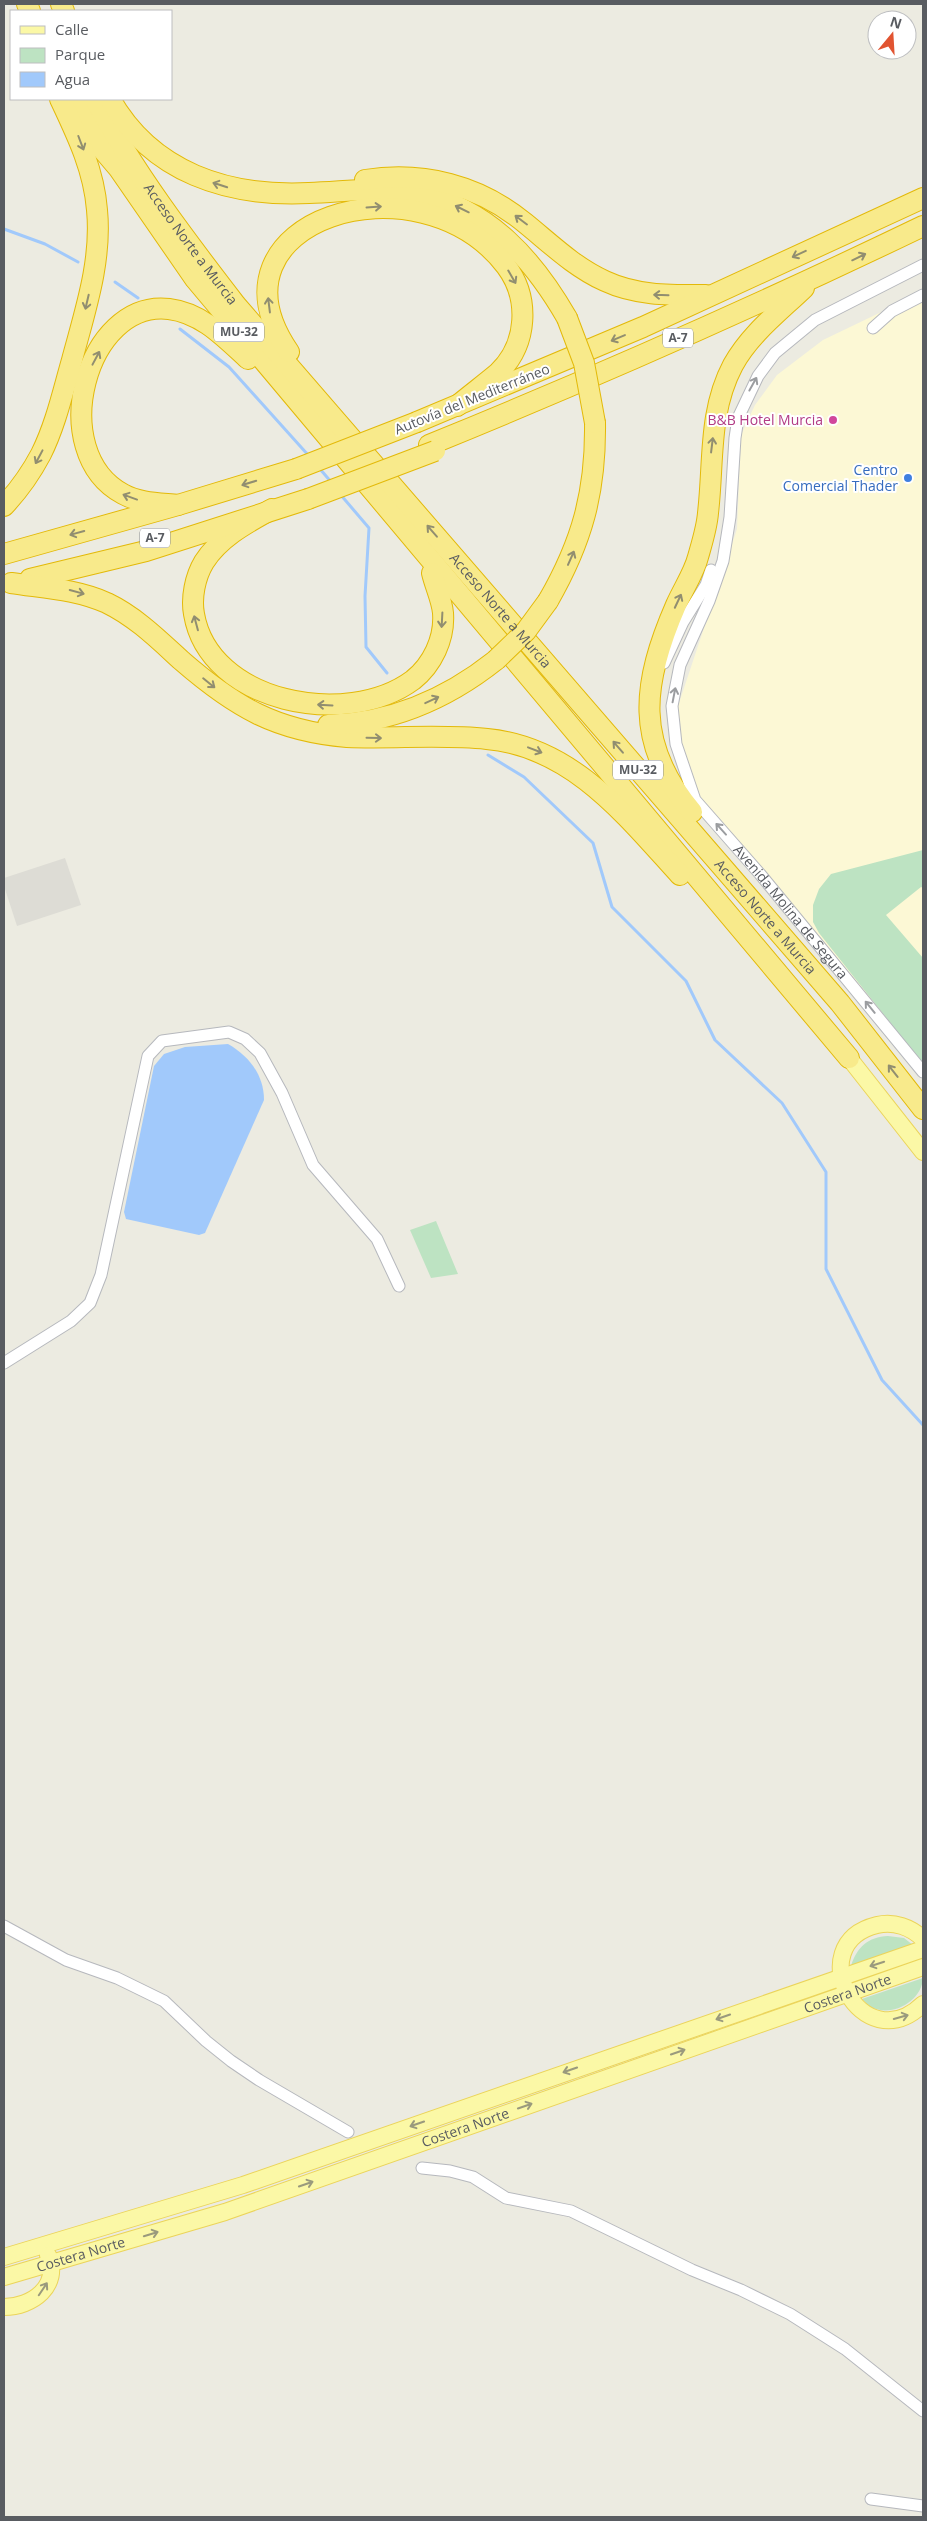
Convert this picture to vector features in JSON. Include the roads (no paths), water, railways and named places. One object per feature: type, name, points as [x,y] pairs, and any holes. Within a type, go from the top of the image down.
[{"type":"highway","points":[[4,506],[28,476],[51,432],[83,319],[96,258],[97,209],[90,169],[76,132],[60,100]]},
{"type":"highway","name":"Acceso Norte a Murcia","points":[[77,100],[102,149],[119,169],[195,279],[849,1058]]},
{"type":"highway","name":"Acceso Norte a Murcia","points":[[96,100],[145,180],[195,252],[236,305],[840,1003],[923,1109]]},
{"type":"highway","points":[[111,100],[134,134],[164,160],[212,183],[229,188],[268,194],[379,190],[421,194],[458,206],[480,218],[514,245],[543,280],[567,318],[584,363],[595,423],[595,465],[588,507],[570,562],[548,601],[526,631],[496,660],[466,683],[442,696],[420,706],[370,722],[329,725],[304,723],[260,712],[228,698]]},
{"type":"highway","points":[[102,149],[113,173],[180,272],[249,360],[740,936],[849,1058]]},
{"type":"highway","points":[[268,194],[381,177],[400,176],[434,180],[468,189],[491,200],[524,222],[574,264],[604,281],[647,294],[710,295]]},
{"type":"highway","name":"Autovía del Mediterráneo","points":[[4,554],[178,506],[296,469],[457,406],[643,327],[923,198]]},
{"type":"highway","points":[[349,434],[337,411],[280,339],[272,322],[268,293],[274,264],[288,243],[308,227],[349,212],[365,208],[401,208],[446,219],[475,236],[501,260],[510,272],[521,297],[522,333],[512,354],[498,372],[457,406]]},
{"type":"highway","name":"Autovía del Mediterráneo","points":[[6,581],[185,531],[305,494],[432,448],[826,273],[923,226]]},
{"type":"highway","points":[[432,448],[554,402],[763,309],[804,288],[826,273]]},
{"type":"highway","points":[[804,288],[755,334],[734,365],[719,398],[711,450],[708,514],[698,560],[660,644],[652,678],[649,711],[650,734],[658,760],[676,794],[783,918],[840,1003]]},
{"type":"highway","points":[[178,506],[135,499],[122,494],[95,469],[83,441],[80,416],[82,397],[93,361],[109,336],[121,324],[144,312],[168,308],[207,323],[249,360]]},
{"type":"highway","points":[[305,494],[272,509],[241,527],[221,543],[204,563],[195,585],[192,605],[196,626],[203,642],[214,657],[232,673],[256,688],[279,698],[303,704],[329,706],[358,704],[390,693],[406,685],[423,672],[435,655],[441,635],[443,613],[432,573]]},
{"type":"highway","points":[[6,581],[146,551],[272,509]]},
{"type":"highway","points":[[6,581],[75,591],[109,604],[147,629],[228,698],[254,714],[277,723],[325,735],[368,738],[446,737],[488,739],[516,744],[549,756],[578,772],[614,803],[700,897],[740,936]]},
{"type":"main road","points":[[849,1058],[923,1152]]},
{"type":"main road","points":[[923,1939],[912,1930],[897,1925],[881,1924],[866,1929],[853,1939],[844,1952],[841,1976],[846,1993],[856,2007],[878,2018],[904,2017],[923,2004]]},
{"type":"main road","name":"Costera Norte","points":[[4,2257],[243,2185],[923,1948]]},
{"type":"main road","name":"Costera Norte","points":[[4,2277],[225,2212],[923,1967]]},
{"type":"main road","points":[[4,2307],[28,2303],[42,2293],[49,2280],[51,2264],[44,2246]]},
{"type":"street","points":[[649,711],[664,663],[683,622],[706,585],[730,517],[734,438],[738,418],[758,376],[775,353],[792,337],[829,311],[923,265]]},
{"type":"street","points":[[873,328],[892,311],[923,295]]},
{"type":"street","name":"Avenida Molina de Segura","points":[[730,517],[723,561],[709,601],[680,665],[672,706],[676,744],[695,800],[760,874],[923,1072]]},
{"type":"street","points":[[4,1363],[71,1321],[90,1303],[101,1275],[148,1056],[162,1041],[229,1032],[245,1039],[260,1053],[282,1093],[313,1165],[377,1239],[399,1286]]},
{"type":"street","points":[[4,1926],[66,1960],[117,1978],[164,2001],[206,2041],[231,2061],[258,2080],[348,2132]]},
{"type":"street","points":[[422,2168],[450,2171],[473,2177],[506,2198],[571,2211],[692,2270],[741,2290],[790,2314],[845,2349],[923,2411]]},
{"type":"street","points":[[870,2500],[923,2506]]},
{"type":"water","points":[[228,1044],[249,1060],[254,1067],[261,1082],[264,1100],[205,1233],[199,1235],[126,1219],[124,1212],[154,1066],[164,1054],[185,1047]]},
{"type":"waterway","points":[[4,229],[45,244],[78,262]]},
{"type":"waterway","points":[[115,282],[138,298]]},
{"type":"waterway","points":[[180,329],[229,367],[309,456]]},
{"type":"waterway","points":[[320,469],[332,483]]},
{"type":"waterway","points":[[340,494],[369,528],[365,596],[366,647],[387,673]]},
{"type":"waterway","points":[[488,755],[524,777],[593,843],[612,907],[686,981],[715,1040],[782,1103],[826,1172],[826,1269],[882,1380],[923,1425]]},
{"type":"place","name":"B&B Hotel Murcia","points":[[833,420]]},
{"type":"place","name":"Centro Comercial Thader","points":[[908,478]]}]
